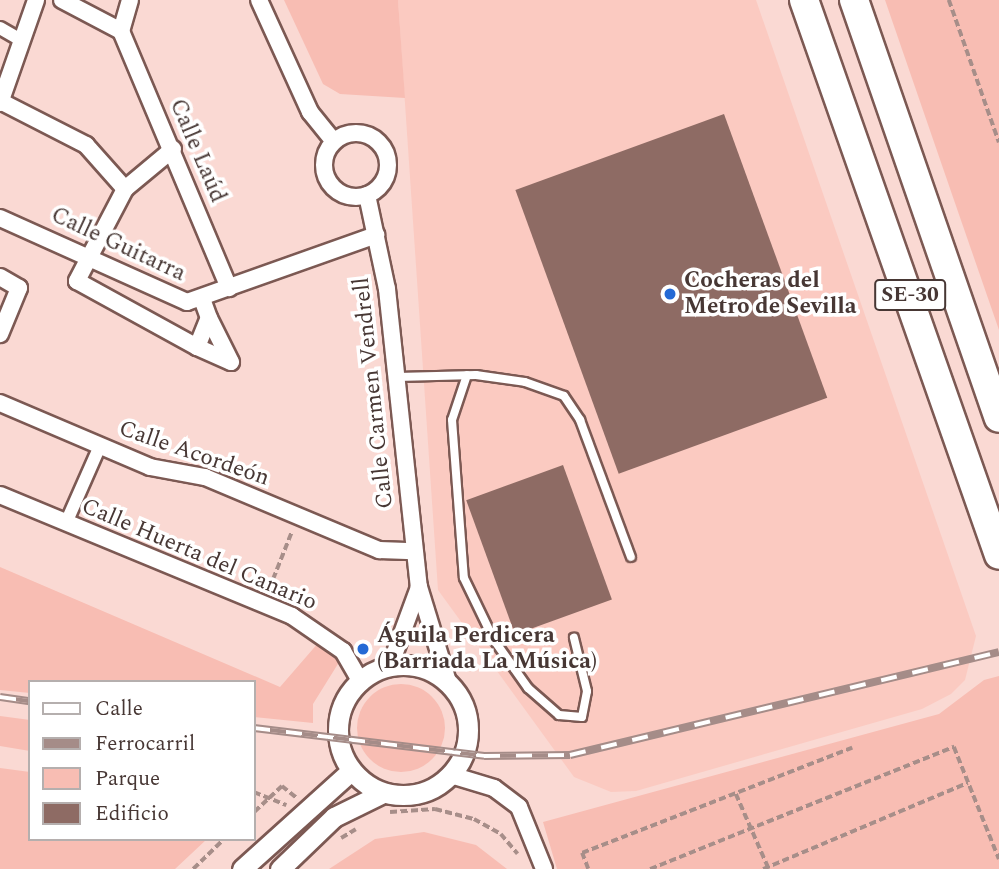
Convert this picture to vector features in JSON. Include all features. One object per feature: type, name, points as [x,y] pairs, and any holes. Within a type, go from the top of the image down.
[{"type":"highway","points":[[799,0],[819,37]]},
{"type":"highway","name":"SE-30","points":[[804,0],[999,555]]},
{"type":"highway","name":"SE-30","points":[[854,0],[999,418]]},
{"type":"street","points":[[36,0],[0,101],[86,145],[125,189]]},
{"type":"street","points":[[62,0],[121,32],[131,0]]},
{"type":"street","points":[[259,0],[310,112],[334,142]]},
{"type":"street","points":[[0,28],[21,40]]},
{"type":"street","name":"Calle Laúd","points":[[121,32],[173,149],[229,288]]},
{"type":"street","points":[[358,133],[384,150],[387,171],[367,195],[346,196],[329,184],[324,164],[334,142],[358,133]]},
{"type":"street","points":[[173,149],[125,189],[77,281],[197,347],[231,362],[202,299]]},
{"type":"street","name":"Calle Carmen Vendrell","points":[[367,195],[376,235],[397,377],[419,587],[448,682]]},
{"type":"street","name":"Calle Guitarra","points":[[0,218],[89,255],[187,302],[202,299],[376,235]]},
{"type":"street","points":[[0,277],[19,288],[0,334]]},
{"type":"street","points":[[197,347],[209,318]]},
{"type":"street","name":"Calle Acordeón","points":[[0,403],[150,467],[205,477],[379,550],[414,551]]},
{"type":"street","points":[[66,523],[100,446]]},
{"type":"street","name":"Calle Huerta del Canario","points":[[0,495],[262,604],[321,633],[344,651],[360,681]]},
{"type":"street","name":"Calle Carmen Vendrell","points":[[390,666],[419,587]]},
{"type":"street","points":[[281,869],[334,817],[383,793],[420,794],[451,775],[468,738],[460,698],[448,682],[431,671],[390,666],[360,681],[339,724],[351,771],[383,793]]},
{"type":"street","points":[[242,869],[351,771]]},
{"type":"street","points":[[451,775],[494,788],[519,807],[544,869]]},
{"type":"lane","points":[[397,377],[467,375],[525,382],[564,396],[580,420],[631,557]]},
{"type":"lane","points":[[467,375],[452,420],[464,578],[494,640],[528,688],[559,715],[582,717],[587,691],[574,638]]},
{"type":"path","points":[[948,0],[999,142]]},
{"type":"path","points":[[262,604],[299,516]]},
{"type":"path","points":[[650,869],[954,747],[999,859]]},
{"type":"path","points":[[588,869],[582,853],[852,748]]},
{"type":"path","points":[[735,793],[766,868],[968,783]]},
{"type":"path","points":[[256,810],[282,786],[297,799]]},
{"type":"path","points":[[256,792],[272,795],[289,807]]},
{"type":"path","points":[[384,814],[436,809],[474,819],[501,834],[524,860]]},
{"type":"path","points":[[333,831],[341,838],[363,824]]},
{"type":"path","points":[[193,869],[223,841]]},
{"type":"shaded area","name":"Cocheras del Metro de Sevilla","points":[[398,0],[756,0],[976,636],[965,680],[951,694],[922,709],[636,791],[611,792],[574,777],[438,590]]},
{"type":"green space","points":[[284,0],[398,0],[405,98],[340,94],[323,84]]},
{"type":"green space","points":[[885,0],[999,0],[999,330],[955,203]]},
{"type":"green space","points":[[0,567],[280,687],[319,642],[341,659],[313,704],[313,723],[256,717],[256,680],[28,680],[28,693],[0,690]]},
{"type":"green space","points":[[999,676],[999,869],[557,869],[543,822],[939,714],[984,680]]},
{"type":"green space","points":[[401,684],[418,688],[432,697],[441,711],[445,728],[441,745],[432,759],[418,768],[401,772],[384,768],[370,759],[361,745],[357,728],[361,711],[370,697],[384,688]]},
{"type":"green space","points":[[0,716],[28,720],[28,751],[0,746]]},
{"type":"green space","points":[[0,768],[28,772],[28,841],[205,841],[175,869],[0,869]]},
{"type":"green space","points":[[424,832],[476,845],[507,869],[329,869],[375,839]]},
{"type":"building","name":"Cocheras del Metro de Sevilla","points":[[724,114],[827,398],[619,474],[515,190]]},
{"type":"building","points":[[563,465],[612,599],[515,635],[466,500]]},
{"type":"railway","points":[[256,728],[484,756],[570,755],[999,652]]},
{"type":"railway","points":[[0,697],[28,701]]},
{"type":"place","name":"Cocheras del Metro de Sevilla","points":[[670,294]]},
{"type":"place","name":"Águila Perdicera (Barriada La Música)","points":[[363,649]]}]
